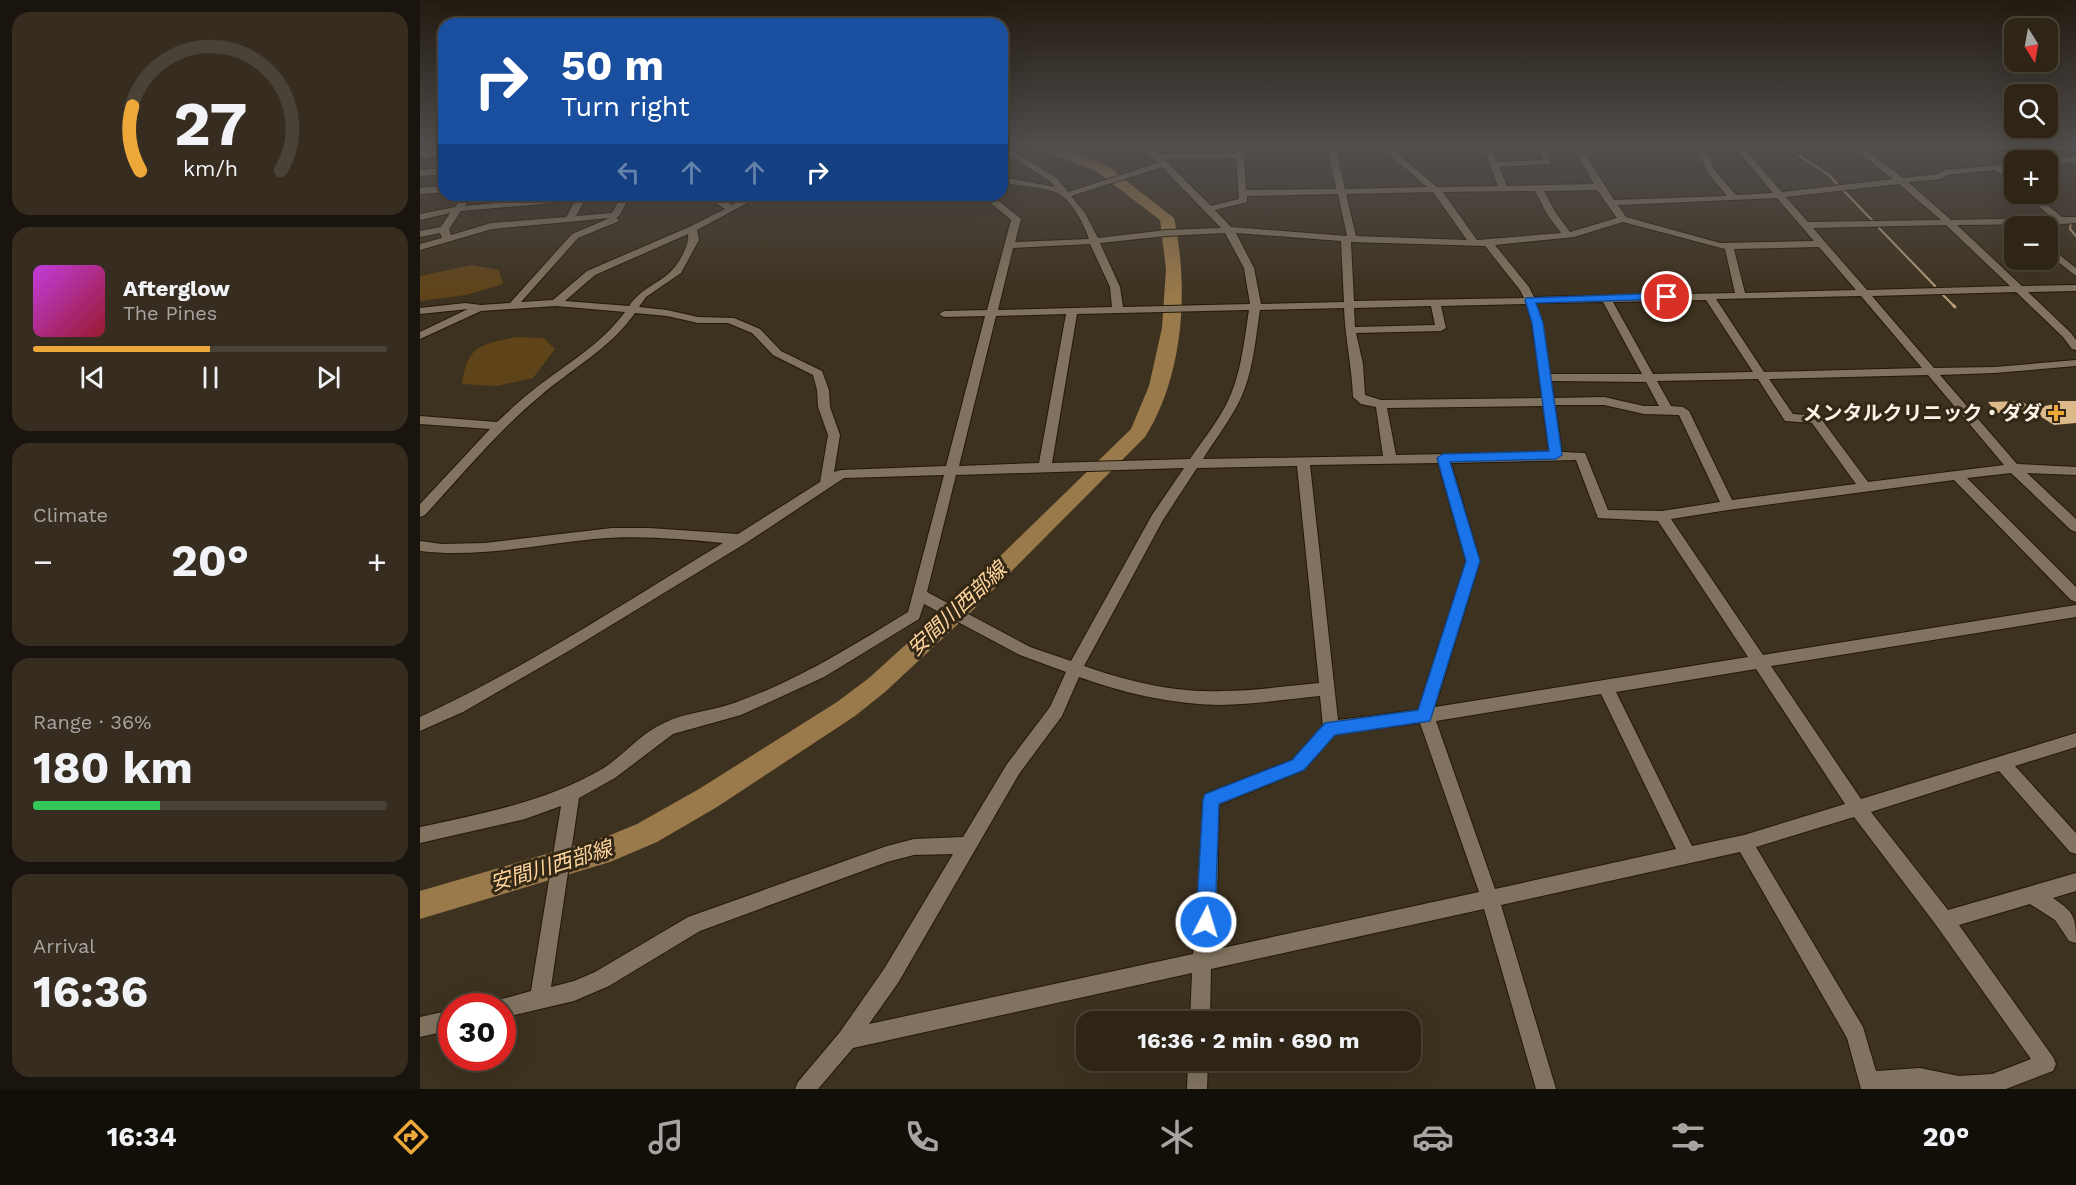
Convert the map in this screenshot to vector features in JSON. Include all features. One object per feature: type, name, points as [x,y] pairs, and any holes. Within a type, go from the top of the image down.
[{"type":"street","points":[[1066,195],[1086,222],[1115,288],[1118,312]]},
{"type":"street","points":[[805,1089],[847,1039],[891,976],[1012,769],[1038,738],[1056,711],[1074,670],[1118,593],[1156,518],[1232,404],[1247,362],[1256,299],[1249,268],[1241,250],[1228,230],[1195,195]]},
{"type":"street","points":[[1209,209],[1244,200],[1243,195]]},
{"type":"street","points":[[1341,195],[1349,239],[1350,330],[1357,364],[1359,397],[1365,401],[1382,404],[1604,401],[1644,410],[1683,411],[1728,505]]},
{"type":"street","points":[[1439,195],[1474,243]]},
{"type":"street","points":[[1542,195],[1552,214],[1568,235]]},
{"type":"street","points":[[1605,195],[1623,219]]},
{"type":"street","points":[[1731,195],[1734,198]]},
{"type":"street","points":[[1610,203],[1781,195],[2014,468],[2076,527]]},
{"type":"street","points":[[1916,195],[2019,289],[2067,335],[2076,347]]},
{"type":"street","points":[[420,247],[446,234],[464,201]]},
{"type":"street","points":[[420,217],[458,209],[535,201]]},
{"type":"street","points":[[569,219],[580,201]]},
{"type":"street","points":[[514,304],[574,236],[614,219],[623,201]]},
{"type":"street","points":[[719,201],[732,208]]},
{"type":"street","points":[[556,303],[591,273],[692,229],[746,201]]},
{"type":"street","points":[[420,834],[525,811],[571,794],[609,773],[668,728],[735,710],[819,673],[914,615],[1016,219],[993,201]]},
{"type":"street","points":[[2041,204],[2061,220]]},
{"type":"street","points":[[420,234],[446,234],[491,226],[615,215]]},
{"type":"street","points":[[1009,245],[1094,241],[1166,233],[1228,230],[1349,239],[1488,243],[1568,235],[1623,219],[1692,240],[1729,246],[1823,244]]},
{"type":"street","points":[[2058,220],[2076,220]]},
{"type":"street","points":[[1807,225],[2004,224]]},
{"type":"street","points":[[420,512],[500,426],[535,394],[619,328],[642,295],[677,271],[694,240],[692,229]]},
{"type":"street","points":[[1488,243],[1525,289],[1530,300],[1537,323],[1556,455]]},
{"type":"street","points":[[1729,246],[1741,295]]},
{"type":"street","points":[[2058,258],[2076,273]]},
{"type":"street","points":[[944,314],[1118,312],[1863,291],[2076,288]]},
{"type":"street","points":[[1708,296],[1789,418],[1815,419],[1865,487]]},
{"type":"street","points":[[1606,298],[1667,410]]},
{"type":"street","points":[[1350,330],[1441,328],[1435,302]]},
{"type":"street","points":[[420,311],[465,306],[479,308],[556,303],[676,314],[698,320],[730,320],[756,331],[777,353],[818,373],[823,390],[824,407],[834,435],[826,484]]},
{"type":"street","points":[[420,336],[479,308]]},
{"type":"street","points":[[1046,467],[1072,312]]},
{"type":"street","points":[[1545,377],[1648,378],[1932,371],[2032,368],[2076,363]]},
{"type":"street","points":[[1382,404],[1390,459]]},
{"type":"street","points":[[420,420],[500,426]]},
{"type":"street","points":[[420,724],[457,707],[567,645],[741,539],[841,474],[854,472],[1581,456],[1603,515],[1662,516],[1728,505],[2014,468],[2076,471]]},
{"type":"street","points":[[1424,716],[1473,561],[1443,458]]},
{"type":"street","points":[[1303,462],[1331,728]]},
{"type":"street","points":[[1956,475],[2076,596]]},
{"type":"street","points":[[1662,516],[1858,808],[1944,920],[2046,1064],[1994,1086],[1959,1086],[1920,1078],[1870,1086],[1856,1034],[1744,843]]},
{"type":"street","points":[[420,546],[447,551],[480,550],[617,532],[741,539]]},
{"type":"street","points":[[918,594],[1025,651],[1111,682],[1191,697],[1221,698],[1328,689]]},
{"type":"street","points":[[1200,1011],[1202,961],[1208,903],[1211,800],[1298,765],[1331,728],[1424,716],[2076,611]]},
{"type":"street","points":[[1605,686],[1688,856]]},
{"type":"street","points":[[1424,716],[1430,725],[1490,899],[1546,1089]]},
{"type":"street","points":[[847,1039],[1744,843],[2076,740]]},
{"type":"street","points":[[2002,763],[2076,846]]},
{"type":"street","points":[[539,1000],[571,794]]},
{"type":"street","points":[[516,1005],[574,991],[602,979],[695,924],[722,914],[914,847],[968,845]]},
{"type":"street","points":[[1944,920],[2076,882]]},
{"type":"street","points":[[2031,894],[2061,914],[2076,934]]},
{"type":"street","points":[[420,1027],[438,1023]]},
{"type":"street","points":[[1197,1089],[1198,1071]]},
{"type":"shaded area","points":[[471,265],[499,270],[503,284],[466,295],[420,301],[420,276]]},
{"type":"shaded area","points":[[516,337],[544,338],[555,349],[533,378],[497,386],[462,384],[464,371],[472,354],[485,345]]},
{"type":"building","points":[[2022,401],[2031,409],[2059,403],[2057,401],[2076,401],[2076,423],[2054,425],[2032,411],[1997,413],[1988,402]]},
{"type":"waterway","name":"安間川西部線","points":[[420,905],[610,849],[647,833],[708,798],[846,709],[877,685],[964,605],[1138,433],[1149,411],[1165,358],[1170,328],[1174,269],[1167,218],[1136,195]]},
{"type":"waterway","points":[[1848,195],[1872,220]]},
{"type":"waterway","points":[[2071,223],[2070,229],[2076,236]]},
{"type":"waterway","points":[[1879,228],[1935,286]]},
{"type":"waterway","points":[[1943,295],[1955,307]]},
{"type":"place","name":"メンタルクリニック・ダダ","points":[[2056,413]]},
{"type":"route","points":[[1206,922],[1211,800],[1298,765],[1331,728],[1424,716],[1473,561],[1443,458],[1556,455],[1537,323],[1530,300],[1667,297]]}]
